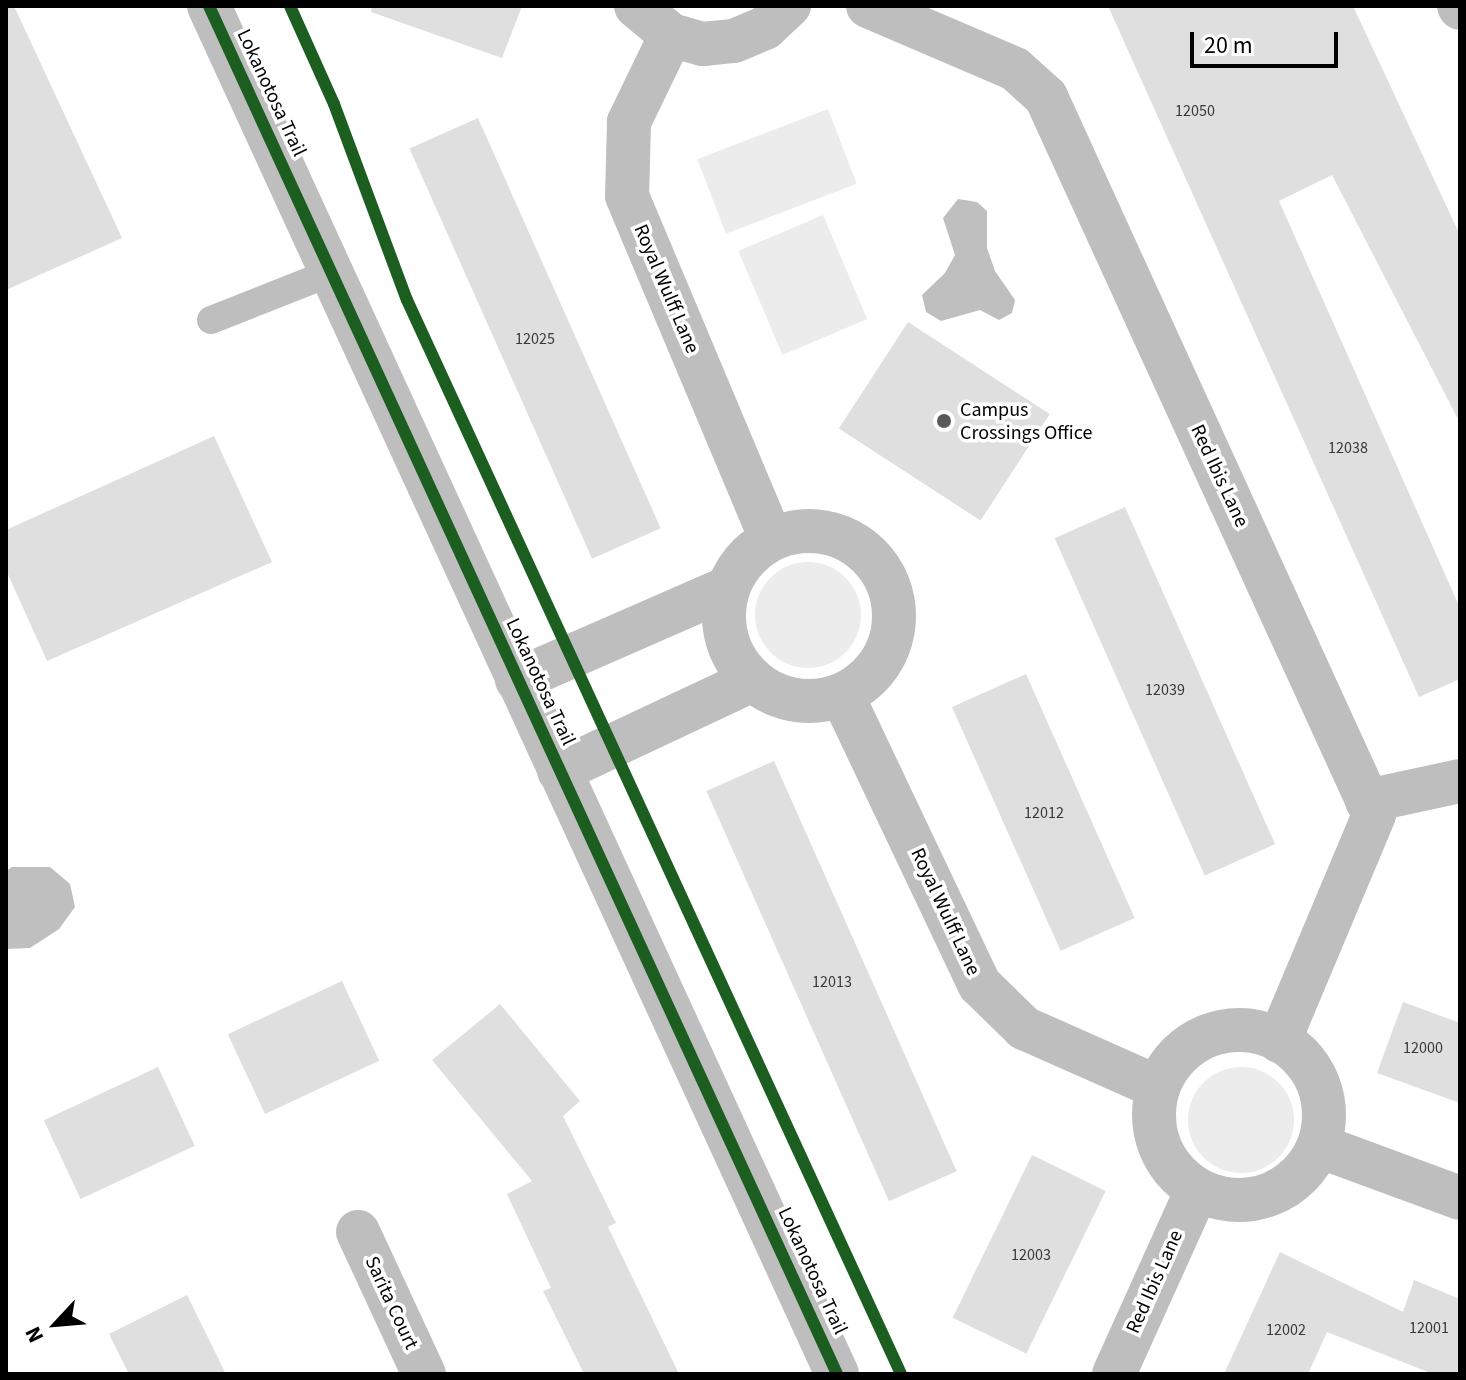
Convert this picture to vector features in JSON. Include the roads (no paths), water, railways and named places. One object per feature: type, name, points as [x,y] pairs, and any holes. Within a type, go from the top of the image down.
[{"type":"street","name":"Lokanotosa Trail","points":[[209,6],[837,1374]]},
{"type":"street","points":[[636,6],[671,35],[703,44],[734,41],[765,28],[789,6]]},
{"type":"street","name":"Red Ibis Lane","points":[[868,6],[1015,69],[1046,97],[1374,815],[1279,1041]]},
{"type":"street","name":"Royal Wulff Lane","points":[[671,35],[629,122],[627,196],[771,538]]},
{"type":"street","points":[[797,530],[850,540],[872,557],[887,580],[895,607],[893,634],[883,660],[865,681],[842,695],[795,701],[752,680],[727,637],[728,588],[752,551],[771,538],[797,530]]},
{"type":"street","points":[[517,680],[728,588]]},
{"type":"street","points":[[559,771],[752,680]]},
{"type":"street","name":"Royal Wulff Lane","points":[[842,695],[980,985],[1024,1028],[1157,1087]]},
{"type":"street","points":[[1367,801],[1460,781]]},
{"type":"street","points":[[1240,1029],[1279,1041],[1311,1069],[1322,1095],[1319,1146],[1301,1173],[1279,1191],[1252,1200],[1224,1199],[1197,1190],[1175,1172],[1160,1147],[1154,1119],[1157,1087],[1188,1045],[1212,1033],[1240,1029]]},
{"type":"street","points":[[1319,1146],[1460,1198]]},
{"type":"street","name":"Red Ibis Lane","points":[[1114,1374],[1197,1190]]},
{"type":"street","name":"Sarita Court","points":[[358,1232],[424,1374]]},
{"type":"lane","points":[[211,320],[332,272]]},
{"type":"place","name":"Campus Crossings Office","points":[[944,421]]}]
